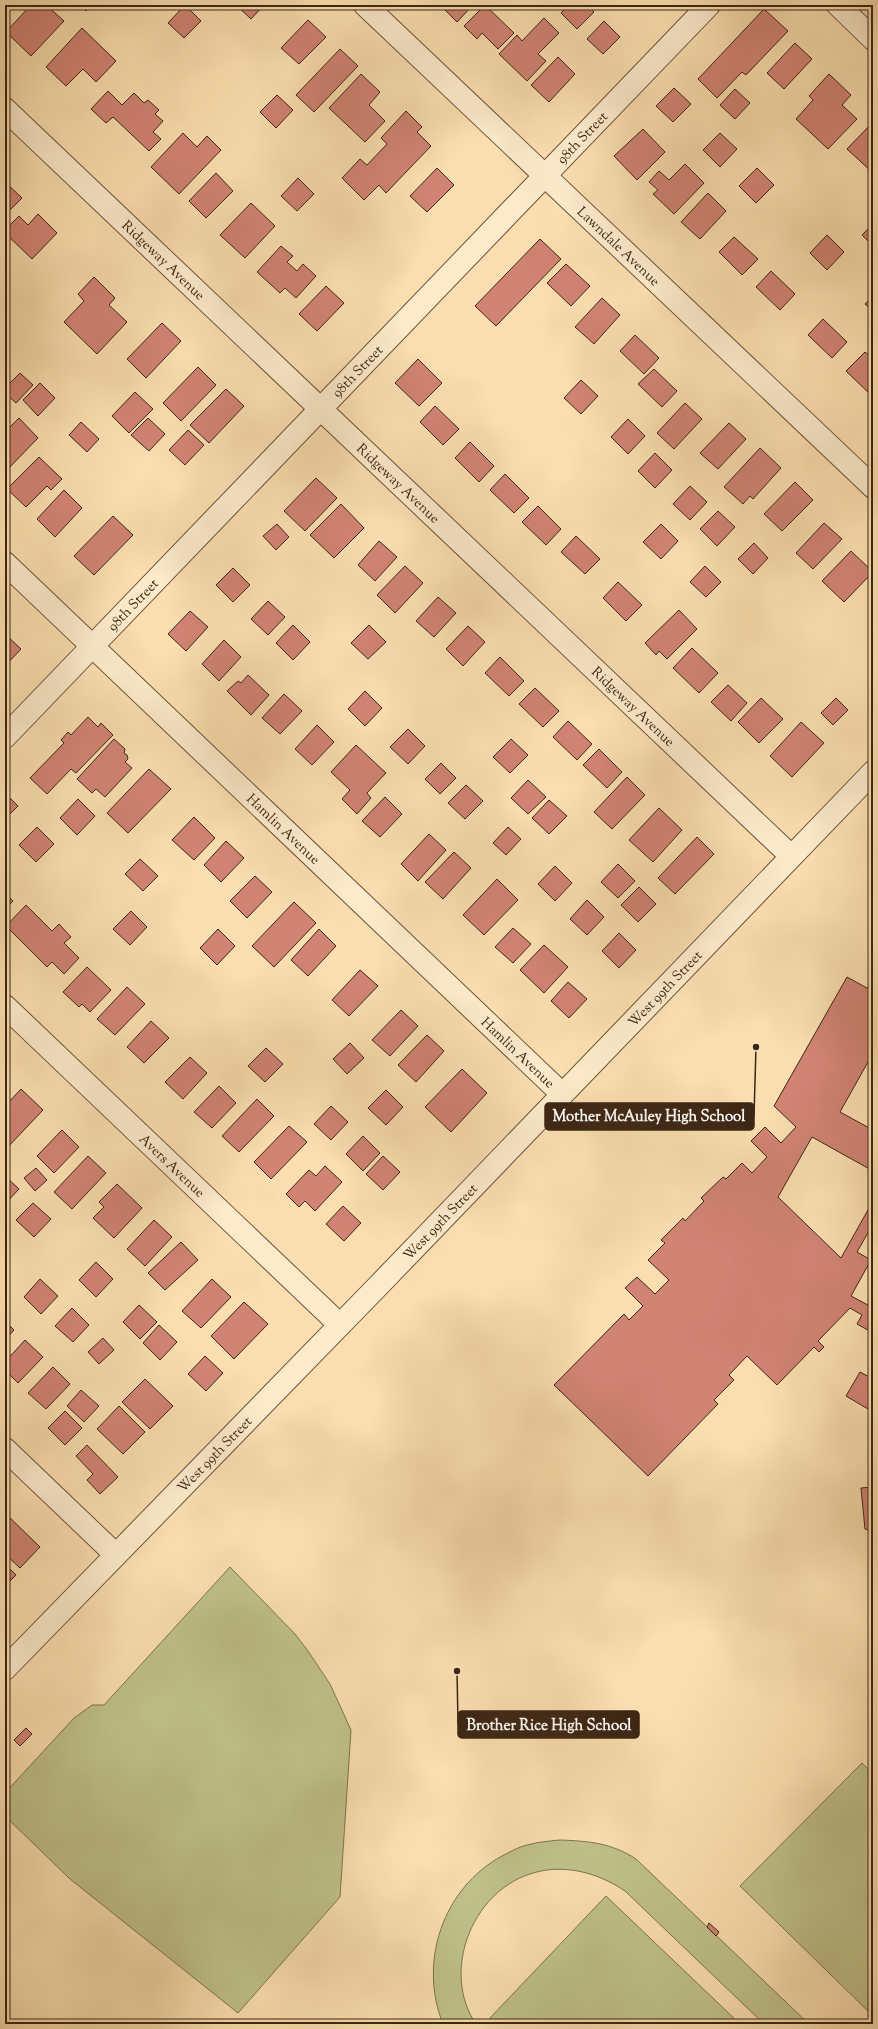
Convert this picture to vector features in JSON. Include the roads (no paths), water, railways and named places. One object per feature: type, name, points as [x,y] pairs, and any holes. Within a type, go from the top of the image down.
[{"type":"street","name":"Lawndale Avenue","points":[[365,5],[873,487]]},
{"type":"street","name":"98th Street","points":[[5,737],[709,5]]},
{"type":"street","points":[[838,5],[873,39]]},
{"type":"street","name":"Ridgeway Avenue","points":[[5,110],[791,856]]},
{"type":"street","name":"Hamlin Avenue","points":[[5,563],[562,1094]]},
{"type":"street","name":"West 99th Street","points":[[5,1669],[340,1325],[873,772]]},
{"type":"street","name":"Avers Avenue","points":[[5,1006],[340,1325]]},
{"type":"street","points":[[5,1449],[116,1555]]},
{"type":"place","name":"Mother McAuley High School","points":[[756,1047]]},
{"type":"place","name":"Brother Rice High School","points":[[457,1671]]}]
